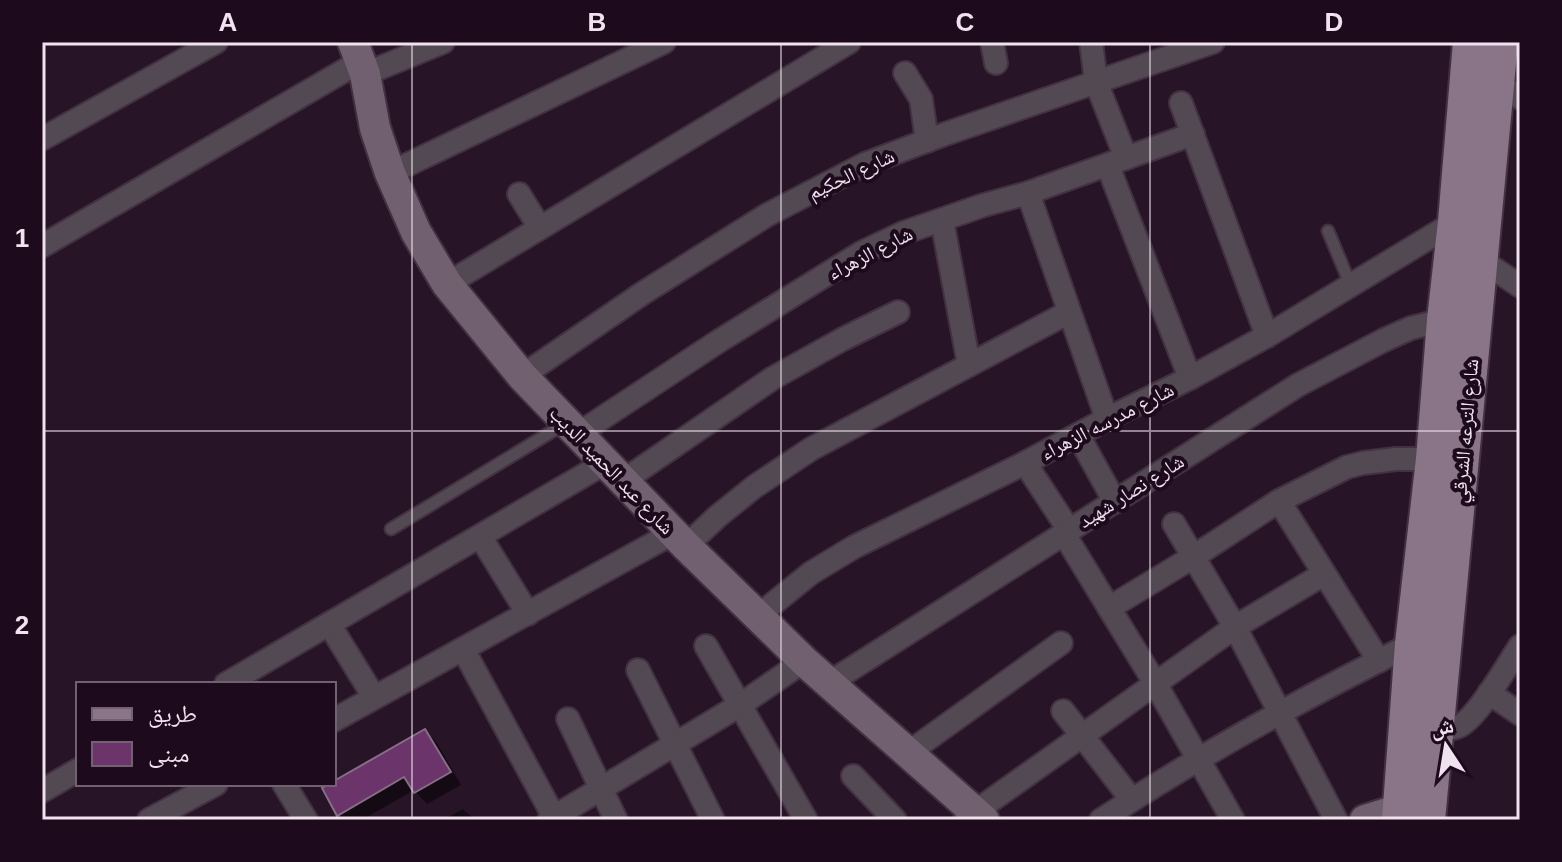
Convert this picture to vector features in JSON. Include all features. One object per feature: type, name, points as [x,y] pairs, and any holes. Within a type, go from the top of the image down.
[{"type":"main road","name":"شارع الترعه الشرقي","points":[[1409,816],[1412,644],[1433,459],[1470,42]]},
{"type":"main road","name":"شارع الترعه الشرقي","points":[[1409,816],[1437,726],[1481,260],[1509,90],[1501,42]]},
{"type":"street","points":[[42,139],[216,42]]},
{"type":"street","points":[[42,246],[359,59],[443,42]]},
{"type":"street","points":[[390,173],[664,42]]},
{"type":"street","points":[[447,284],[849,42]]},
{"type":"street","points":[[1091,42],[1096,82],[1117,162],[1190,378]]},
{"type":"street","name":"شارع الحكيم","points":[[522,376],[643,293],[767,215],[865,164],[1213,42]]},
{"type":"street","name":"شارع عبد الحميد الديب","points":[[359,59],[375,128],[390,173],[416,232],[447,284],[522,376],[680,540],[804,661],[908,753],[974,817]]},
{"type":"street","points":[[905,73],[921,99],[927,141]]},
{"type":"street","points":[[1181,103],[1267,336]]},
{"type":"street","name":"شارع الزهراء","points":[[572,428],[861,253],[903,233],[1028,193],[1193,134]]},
{"type":"street","points":[[1028,193],[1107,419]]},
{"type":"street","points":[[519,194],[540,228]]},
{"type":"street","points":[[942,220],[969,365]]},
{"type":"street","name":"شارع مدرسه الزهراء","points":[[758,616],[811,573],[854,547],[1190,378],[1267,336],[1455,222]]},
{"type":"street","points":[[1481,260],[1520,286]]},
{"type":"street","points":[[229,682],[480,536],[614,472],[773,378],[898,312]]},
{"type":"street","points":[[336,719],[528,614],[680,540],[811,449],[1069,312]]},
{"type":"street","name":"شارع نصار شهيد","points":[[829,683],[1298,385],[1384,340],[1411,328],[1444,320]]},
{"type":"street","points":[[1078,435],[1115,502]]},
{"type":"street","points":[[1109,608],[1279,501],[1355,465],[1396,459],[1433,459]]},
{"type":"street","points":[[1025,463],[1233,820]]},
{"type":"street","points":[[1279,501],[1379,661]]},
{"type":"street","points":[[1174,524],[1235,627],[1336,820]]},
{"type":"street","points":[[480,536],[528,614]]},
{"type":"street","points":[[974,817],[1082,735],[1235,627],[1324,574]]},
{"type":"street","points":[[329,624],[374,697]]},
{"type":"street","points":[[908,753],[1061,643]]},
{"type":"street","points":[[1110,818],[1132,800],[1280,713],[1412,644]]},
{"type":"street","points":[[706,646],[806,820]]},
{"type":"street","points":[[1437,726],[1450,729],[1466,722],[1520,646]]},
{"type":"street","points":[[463,649],[551,819],[740,705],[804,661]]},
{"type":"street","points":[[638,670],[713,820]]},
{"type":"street","points":[[1489,693],[1520,714]]},
{"type":"street","points":[[1063,711],[1132,800]]},
{"type":"street","points":[[568,719],[616,820]]},
{"type":"street","points":[[42,791],[76,771]]},
{"type":"street","points":[[853,776],[895,820]]},
{"type":"street","points":[[149,820],[184,812],[209,786]]},
{"type":"street","points":[[285,786],[306,820]]},
{"type":"street","points":[[1365,820],[1409,816]]},
{"type":"lane","points":[[1328,231],[1351,286]]},
{"type":"lane","points":[[391,529],[572,428]]},
{"type":"building","points":[[425,729],[451,772],[414,793],[404,777],[337,816],[322,788],[336,786],[336,780]]}]
